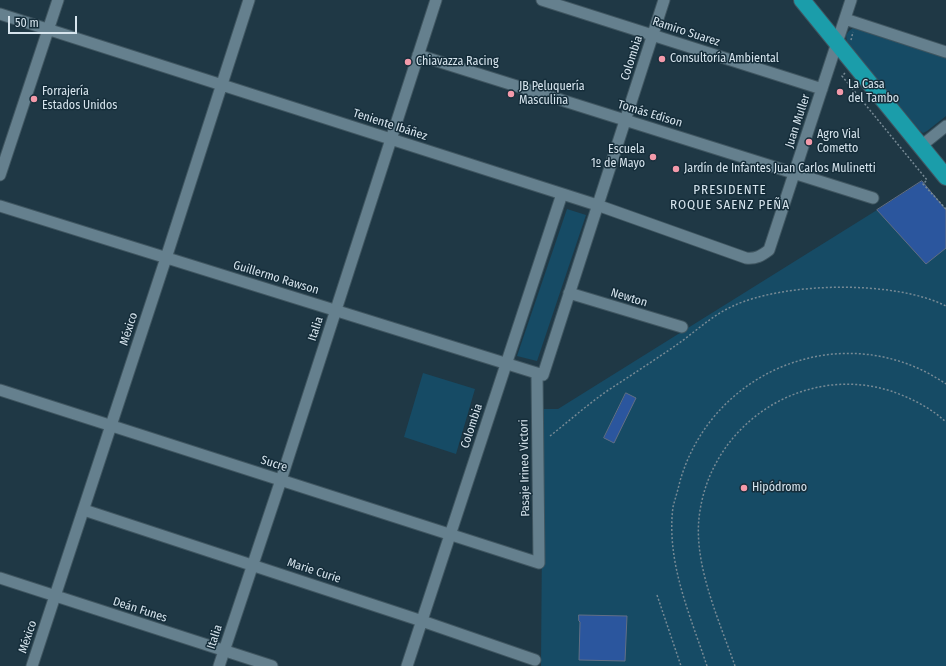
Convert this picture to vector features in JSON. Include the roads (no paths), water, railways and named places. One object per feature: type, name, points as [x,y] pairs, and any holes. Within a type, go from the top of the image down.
[{"type":"highway","points":[[802,0],[843,45],[946,177]]},
{"type":"street","points":[[0,175],[58,0]]},
{"type":"street","name":"México","points":[[32,666],[223,85],[249,0]]},
{"type":"street","name":"Italia","points":[[219,666],[281,480],[436,0]]},
{"type":"street","name":"Ramiro Suarez","points":[[542,0],[822,89]]},
{"type":"street","name":"Colombia","points":[[540,374],[569,293],[664,0]]},
{"type":"street","name":"Juan Muller","points":[[769,250],[822,89],[843,45],[845,19],[851,0]]},
{"type":"street","name":"Teniente Ibáñez","points":[[0,14],[597,205],[746,258],[753,259],[761,256],[769,250]]},
{"type":"street","points":[[845,19],[946,52]]},
{"type":"street","name":"Tomás Edison","points":[[418,55],[873,198]]},
{"type":"street","points":[[921,146],[946,126]]},
{"type":"street","name":"Colombia","points":[[407,666],[562,194]]},
{"type":"street","name":"Guillermo Rawson","points":[[0,206],[540,374]]},
{"type":"street","name":"Newton","points":[[569,293],[682,327]]},
{"type":"street","name":"Pasaje Irineo Victori","points":[[539,563],[540,374]]},
{"type":"street","name":"Sucre","points":[[0,390],[539,563]]},
{"type":"street","name":"Marie Curie","points":[[84,510],[422,621],[535,660]]},
{"type":"street","name":"Deán Funes","points":[[0,578],[272,666]]},
{"type":"place","name":"Consultoría Ambiental","points":[[662,59]]},
{"type":"place","name":"Chiavazza Racing","points":[[408,62]]},
{"type":"place","name":"La Casa del Tambo","points":[[840,92]]},
{"type":"place","name":"JB Peluquería Masculina","points":[[511,94]]},
{"type":"place","name":"Forrajería Estados Unidos","points":[[34,99]]},
{"type":"place","name":"Agro Vial Cometto","points":[[809,142]]},
{"type":"place","name":"Escuela 1º de Mayo","points":[[653,157]]},
{"type":"place","name":"Jardín de Infantes Juan Carlos Mulinetti","points":[[676,169]]},
{"type":"place","name":"Hipódromo","points":[[744,488]]},
{"type":"district","name":"PRESIDENTE ROQUE SAENZ PEÑA","points":[[730,198]]}]
